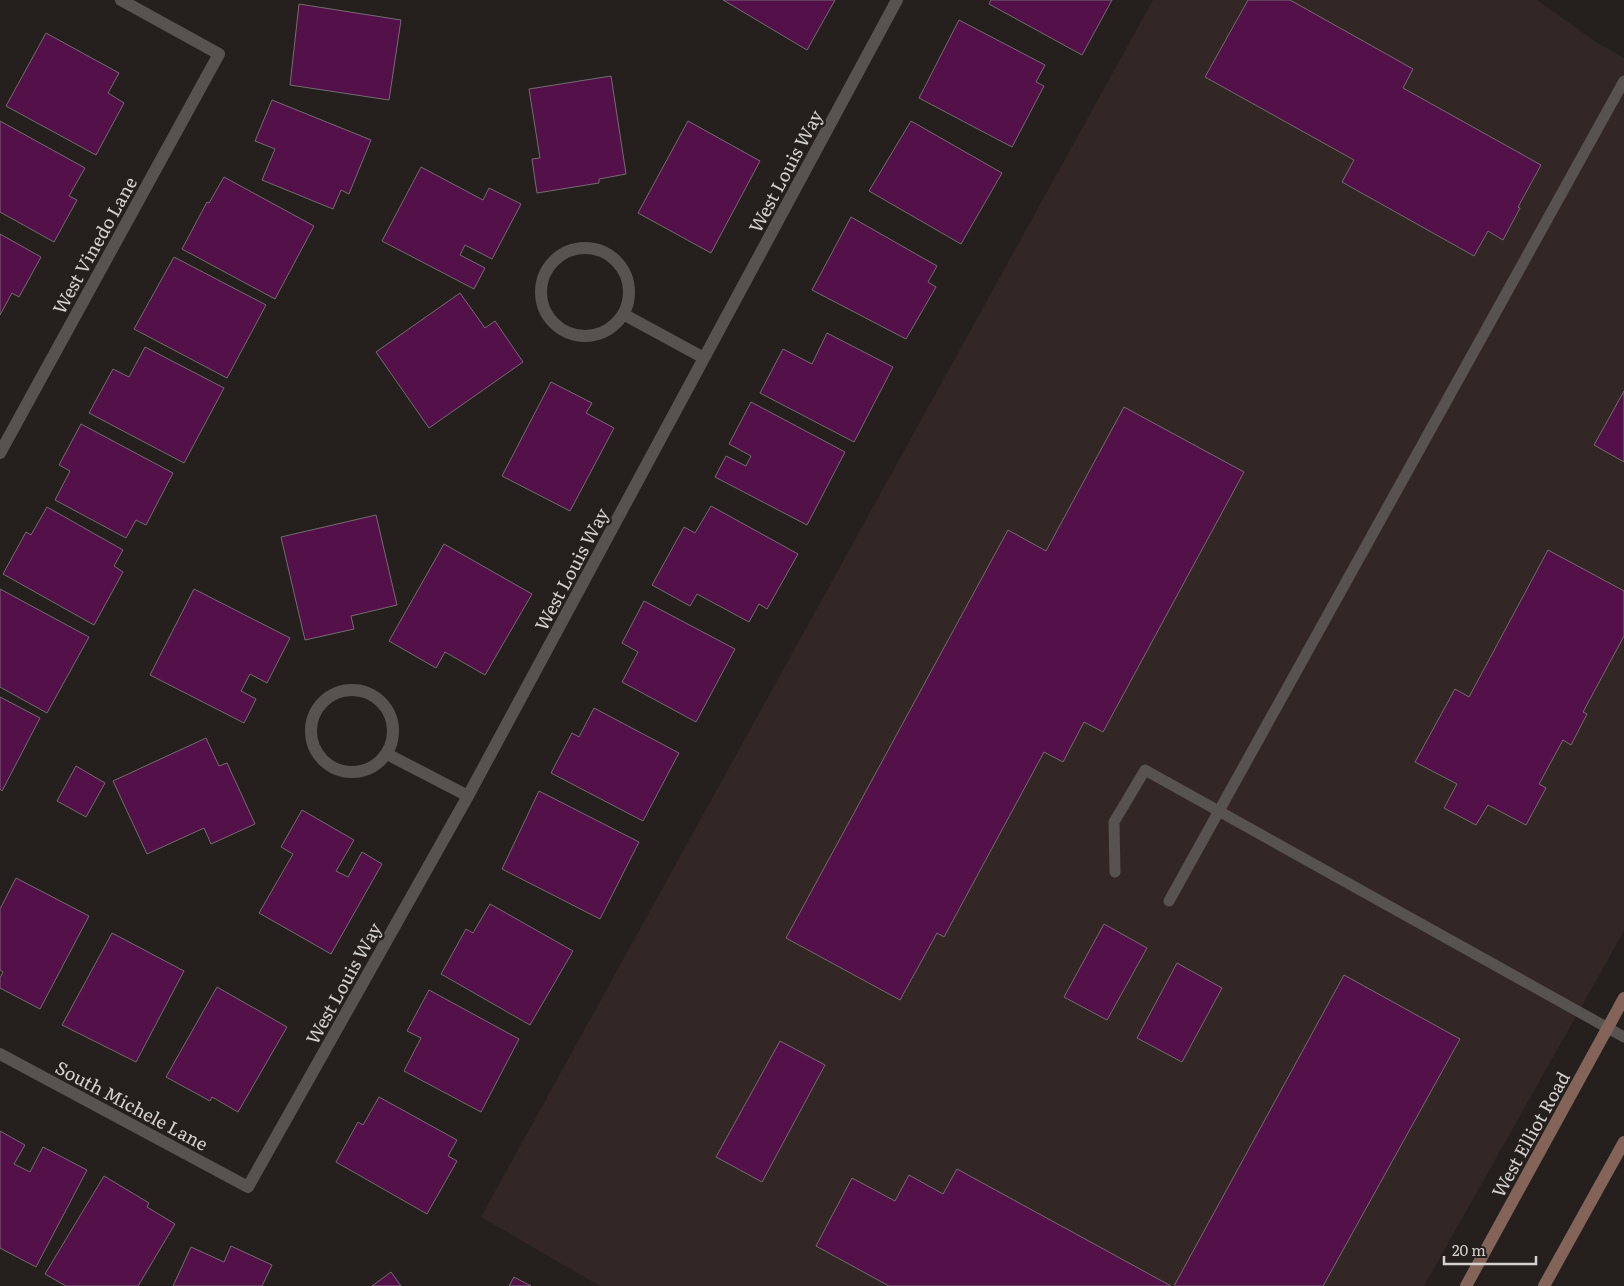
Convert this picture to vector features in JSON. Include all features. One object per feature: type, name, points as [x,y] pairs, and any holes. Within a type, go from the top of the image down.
[{"type":"main road","name":"West Elliot Road","points":[[1466,1286],[1624,998]]},
{"type":"main road","points":[[1544,1286],[1624,1142]]},
{"type":"street","name":"West Vinedo Lane","points":[[0,453],[219,54],[121,0]]},
{"type":"street","name":"West Louis Way","points":[[248,1188],[468,796],[898,0]]},
{"type":"street","points":[[589,248],[603,252],[615,260],[624,272],[629,286],[628,300],[623,314],[614,326],[602,333],[588,336],[573,335],[560,329],[550,319],[542,300],[543,278],[550,265],[561,255],[574,249],[589,248]]},
{"type":"street","points":[[623,314],[704,358]]},
{"type":"street","points":[[356,689],[370,692],[382,701],[390,712],[394,726],[393,741],[387,754],[378,764],[367,770],[341,771],[329,765],[319,756],[313,744],[311,732],[313,718],[319,706],[329,696],[342,690],[356,689]]},
{"type":"street","points":[[387,754],[468,796]]},
{"type":"street","name":"South Michele Lane","points":[[0,1054],[248,1188]]},
{"type":"lane","points":[[1169,901],[1624,81]]},
{"type":"lane","points":[[1115,872],[1114,822],[1144,770],[1624,1037]]},
{"type":"shaded area","points":[[1153,0],[1537,0],[1599,44],[1624,58],[1624,931],[1424,1286],[600,1286],[481,1217]]},
{"type":"building","points":[[723,0],[835,0],[807,50]]},
{"type":"building","points":[[991,0],[1112,0],[1082,55],[989,4]]},
{"type":"building","points":[[1248,0],[1290,0],[1413,69],[1403,88],[1541,165],[1518,207],[1520,208],[1503,240],[1488,231],[1474,256],[1342,182],[1354,160],[1205,77]]},
{"type":"building","points":[[299,4],[401,20],[389,100],[290,85]]},
{"type":"building","points":[[959,20],[1045,65],[1036,82],[1044,86],[1012,147],[919,98]]},
{"type":"building","points":[[46,33],[119,73],[108,93],[124,103],[96,155],[6,106]]},
{"type":"building","points":[[611,76],[626,174],[599,179],[599,183],[537,193],[532,159],[540,158],[529,89]]},
{"type":"building","points":[[272,100],[371,140],[349,194],[341,190],[333,209],[262,180],[275,149],[255,141]]},
{"type":"building","points":[[0,121],[85,168],[69,196],[77,200],[54,242],[0,212]]},
{"type":"building","points":[[688,121],[760,161],[711,253],[638,213]]},
{"type":"building","points":[[911,121],[1002,173],[961,244],[869,191]]},
{"type":"building","points":[[421,167],[483,200],[489,188],[521,204],[492,259],[465,245],[460,255],[485,268],[474,289],[382,241]]},
{"type":"building","points":[[224,177],[314,226],[275,299],[182,249],[207,202],[209,203]]},
{"type":"building","points":[[851,217],[937,266],[928,282],[936,287],[906,339],[812,290]]},
{"type":"building","points":[[0,234],[41,257],[19,297],[12,293],[0,315]]},
{"type":"building","points":[[174,257],[266,305],[227,378],[134,329]]},
{"type":"building","points":[[460,293],[485,328],[495,321],[523,362],[429,428],[376,352]]},
{"type":"building","points":[[827,333],[893,367],[854,442],[760,393],[783,349],[812,364]]},
{"type":"building","points":[[145,347],[224,388],[184,463],[89,413],[113,369],[129,377]]},
{"type":"building","points":[[551,382],[592,403],[586,413],[614,428],[570,511],[502,476]]},
{"type":"building","points":[[1624,391],[1624,462],[1594,445]]},
{"type":"building","points":[[751,402],[845,452],[807,525],[715,477],[726,456],[746,466],[751,456],[729,444]]},
{"type":"building","points":[[1124,407],[1244,472],[1103,732],[1084,722],[1063,762],[1044,752],[944,937],[937,933],[900,1000],[786,938],[1008,530],[1046,551]]},
{"type":"building","points":[[81,424],[173,473],[146,525],[136,520],[126,538],[55,500],[70,471],[59,465]]},
{"type":"building","points":[[711,506],[798,554],[767,609],[759,604],[749,622],[697,594],[690,606],[652,585],[684,527],[695,533]]},
{"type":"building","points":[[47,507],[123,550],[114,566],[123,572],[94,625],[3,574],[26,532],[31,535]]},
{"type":"building","points":[[376,515],[397,605],[351,616],[354,629],[305,640],[281,537]]},
{"type":"building","points":[[444,544],[532,594],[485,675],[445,652],[436,668],[389,641]]},
{"type":"building","points":[[1548,550],[1624,591],[1624,636],[1583,712],[1587,714],[1571,745],[1563,740],[1539,784],[1546,788],[1526,825],[1488,805],[1476,825],[1444,808],[1457,784],[1415,762],[1455,689],[1469,697]]},
{"type":"building","points":[[0,589],[89,637],[47,713],[0,687]]},
{"type":"building","points":[[194,589],[290,638],[267,683],[250,674],[241,691],[256,699],[244,723],[150,675]]},
{"type":"building","points":[[644,601],[735,649],[696,722],[622,682],[638,652],[622,643]]},
{"type":"building","points":[[0,697],[40,718],[2,791],[0,789]]},
{"type":"building","points":[[594,708],[679,753],[643,821],[551,773],[572,733],[579,737]]},
{"type":"building","points":[[206,738],[219,766],[227,763],[255,824],[211,844],[204,828],[147,854],[113,781]]},
{"type":"building","points":[[76,766],[105,783],[86,817],[57,801]]},
{"type":"building","points":[[539,791],[639,842],[600,919],[502,869]]},
{"type":"building","points":[[302,810],[354,840],[336,871],[348,877],[362,852],[382,864],[331,954],[259,913],[293,854],[281,847]]},
{"type":"building","points":[[16,878],[89,916],[40,1009],[0,988],[0,978],[3,972],[0,970],[0,909]]},
{"type":"building","points":[[490,904],[573,951],[530,1025],[441,974],[466,929],[473,933]]},
{"type":"building","points":[[1104,924],[1147,948],[1107,1020],[1064,997]]},
{"type":"building","points":[[112,933],[184,971],[136,1062],[62,1025]]},
{"type":"building","points":[[1177,963],[1222,988],[1182,1062],[1137,1038]]},
{"type":"building","points":[[1344,975],[1460,1039],[1323,1286],[1174,1286]]},
{"type":"building","points":[[217,987],[287,1027],[238,1112],[212,1097],[210,1101],[166,1077]]},
{"type":"building","points":[[429,990],[519,1039],[481,1112],[404,1071],[421,1038],[407,1031]]},
{"type":"building","points":[[780,1041],[825,1065],[762,1182],[716,1157]]},
{"type":"building","points":[[379,1097],[457,1140],[448,1156],[457,1161],[427,1214],[336,1162],[358,1122],[363,1125]]},
{"type":"building","points":[[0,1131],[25,1145],[14,1164],[30,1172],[43,1147],[87,1170],[36,1267],[0,1248]]},
{"type":"building","points":[[957,1169],[1171,1286],[889,1286],[816,1246],[852,1178],[895,1201],[909,1175],[943,1194]]},
{"type":"building","points":[[104,1176],[149,1203],[147,1207],[175,1224],[138,1286],[66,1286],[45,1274]]},
{"type":"building","points":[[231,1246],[272,1265],[262,1286],[173,1286],[191,1247],[224,1262]]},
{"type":"building","points":[[391,1272],[401,1286],[372,1286]]},
{"type":"building","points":[[514,1277],[531,1286],[509,1286]]}]
